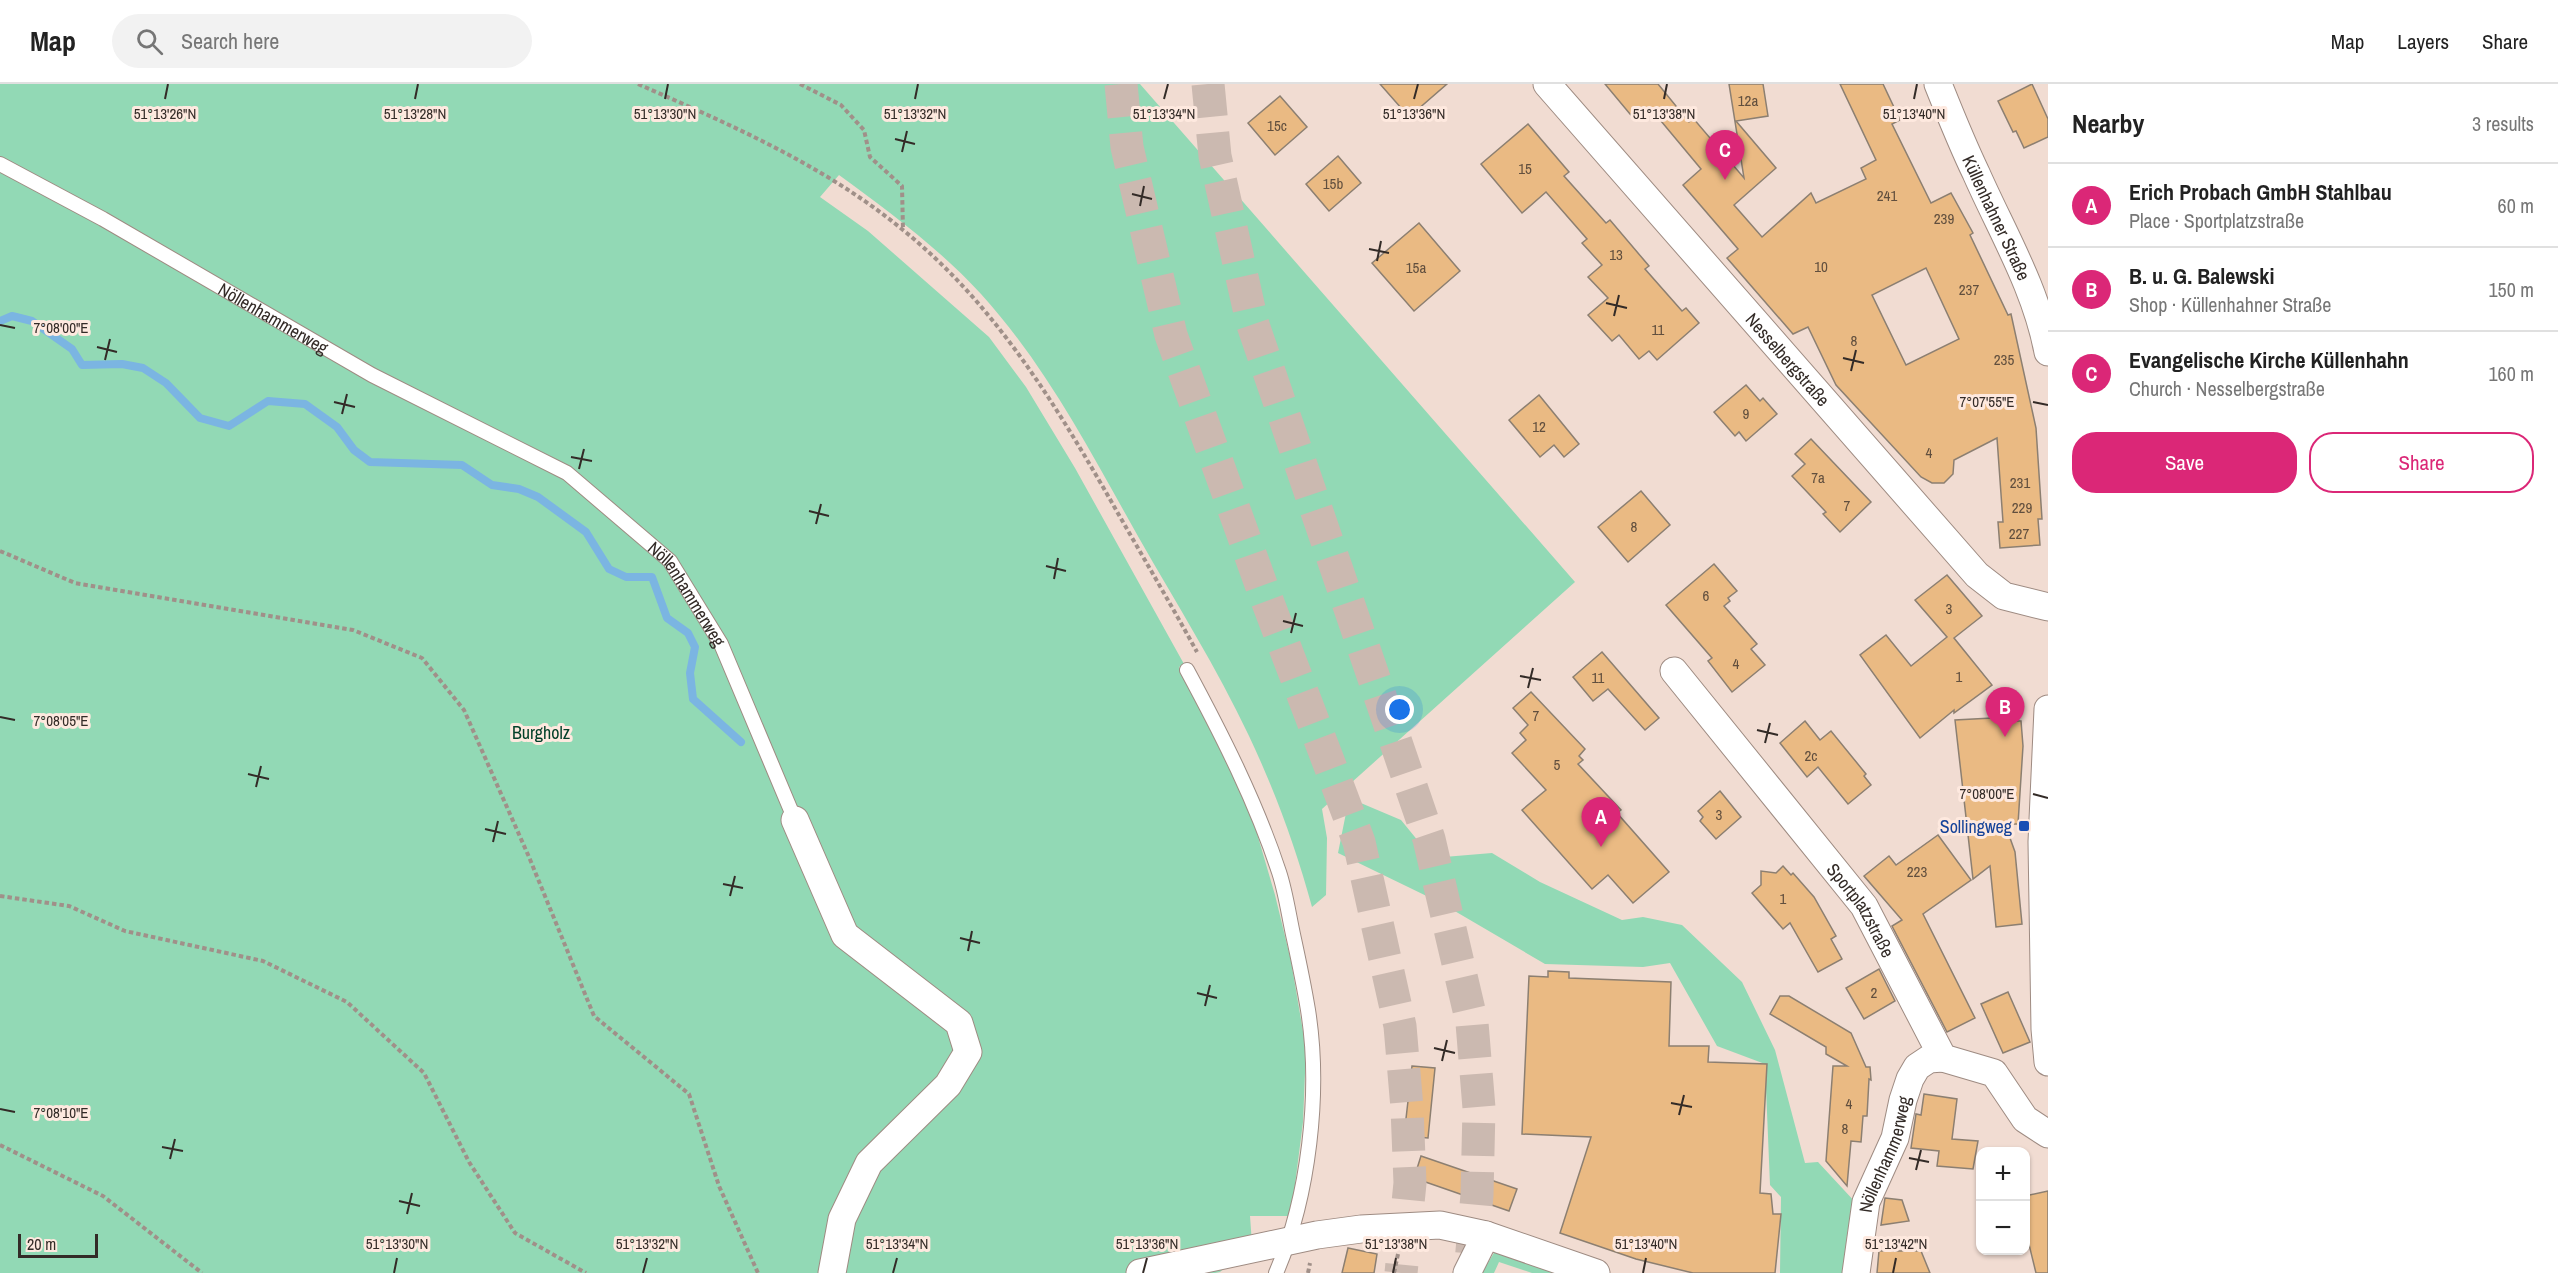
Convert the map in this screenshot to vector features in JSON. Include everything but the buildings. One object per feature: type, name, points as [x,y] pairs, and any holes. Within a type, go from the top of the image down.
[{"type":"street","name":"Nesselbergstraße","points":[[1547,84],[1977,575],[2004,596],[2048,607]]},
{"type":"street","name":"Küllenhahner Straße","points":[[1938,84],[2034,300],[2048,352]]},
{"type":"street","name":"Sportplatzstraße","points":[[1674,671],[1864,906],[1943,1058]]},
{"type":"street","points":[[2048,709],[2042,842],[2045,1029],[2048,1062]]},
{"type":"street","name":"Nöllenhammerweg","points":[[795,820],[845,935],[959,1023],[968,1052],[948,1085],[869,1163],[842,1219],[832,1273]]},
{"type":"street","name":"Nöllenhammerweg","points":[[1856,1273],[1866,1202],[1895,1138],[1910,1079],[1917,1068],[1929,1059],[1943,1058]]},
{"type":"street","points":[[1943,1058],[1994,1073],[2025,1119],[2048,1134]]},
{"type":"street","points":[[1140,1273],[1361,1229],[1440,1225],[1486,1235],[1596,1273]]},
{"type":"street","points":[[1467,1273],[1486,1235]]},
{"type":"lane","name":"Nöllenhammerweg","points":[[0,164],[103,219],[372,375],[567,473],[670,561],[721,644],[795,820]]},
{"type":"lane","points":[[1187,670],[1254,806],[1280,874],[1308,1012],[1312,1071],[1311,1127],[1304,1185],[1290,1242],[1276,1273]]},
{"type":"path","points":[[638,84],[720,120],[819,171],[903,230],[952,273],[991,316],[1042,385],[1101,483],[1202,662]]},
{"type":"path","points":[[800,84],[841,105],[864,130],[870,156],[902,186],[903,230]]},
{"type":"path","points":[[0,551],[75,583],[353,630],[422,658],[464,710],[529,857],[594,1016],[688,1094],[718,1186],[758,1273]]},
{"type":"path","points":[[0,896],[69,906],[124,931],[263,961],[346,1002],[424,1073],[469,1162],[515,1233],[586,1273]]},
{"type":"path","points":[[0,1145],[103,1196],[202,1273]]},
{"type":"path","points":[[1308,1273],[1310,1263]]},
{"type":"green space","name":"Burgholz","points":[[0,84],[1140,84],[1575,582],[1322,809],[1327,838],[1326,895],[1312,907],[1292,841],[1276,799],[1237,711],[1067,412],[1027,351],[965,277],[876,202],[839,175],[820,197],[868,231],[989,337],[1026,387],[1075,468],[1184,664],[1179,667],[1233,774],[1256,830],[1291,961],[1306,1049],[1303,1122],[1291,1216],[1250,1216],[1252,1244],[1220,1272],[1215,1273],[0,1273]]},
{"type":"green space","points":[[1349,798],[1401,820],[1432,858],[1492,853],[1540,882],[1622,920],[1643,917],[1682,925],[1742,982],[1775,1050],[1805,1163],[1818,1162],[1856,1203],[1848,1228],[1842,1273],[1780,1273],[1781,1197],[1770,1185],[1765,1064],[1717,1046],[1670,963],[1643,967],[1545,964],[1441,903],[1338,853]]},
{"type":"green space","points":[[1495,1251],[1529,1261],[1553,1273],[1532,1273],[1499,1262],[1494,1273],[1482,1273]]},
{"type":"waterway","points":[[0,321],[12,316],[32,321],[72,349],[82,365],[122,364],[143,368],[166,383],[200,418],[229,426],[268,401],[305,404],[337,427],[354,450],[370,462],[462,465],[492,485],[519,489],[538,497],[586,532],[609,569],[626,577],[652,577],[667,618],[688,633],[695,647],[690,673],[693,699],[741,742]]},
{"type":"tunnel","points":[[1121,84],[1127,147],[1171,335],[1262,587],[1359,842],[1400,1026],[1410,1183],[1401,1273]]},
{"type":"tunnel","points":[[1208,84],[1215,156],[1252,322],[1429,839],[1472,1023],[1479,1108],[1477,1195],[1471,1262]]},
{"type":"place","name":"Evangelische Kirche Küllenhahn","points":[[1725,180]]},
{"type":"place","name":"B. u. G. Balewski","points":[[2005,737]]},
{"type":"place","name":"Sollingweg","points":[[2024,826]]},
{"type":"place","name":"Erich Probach GmbH Stahlbau","points":[[1601,847]]}]
